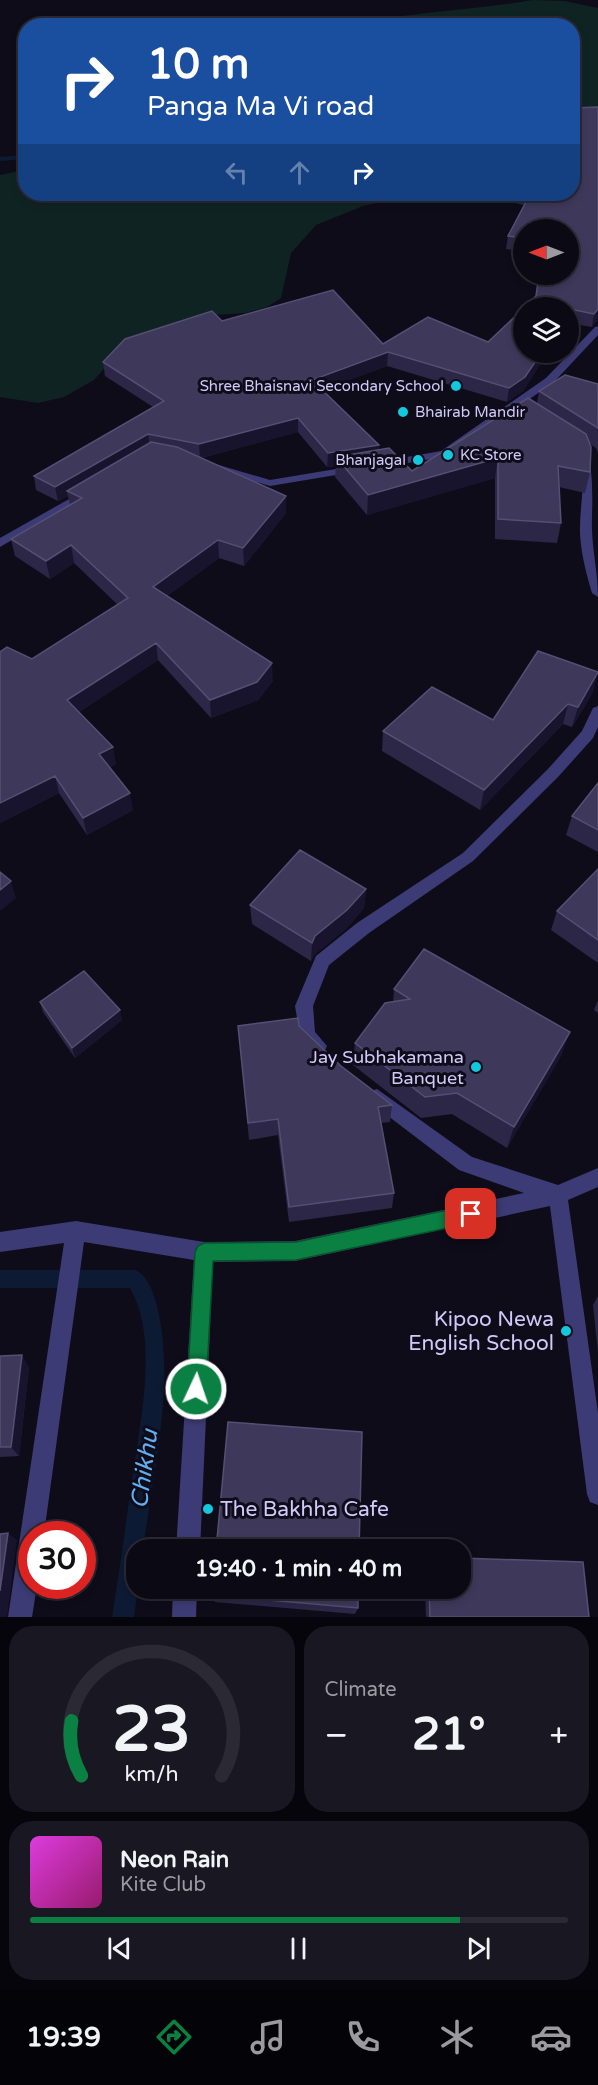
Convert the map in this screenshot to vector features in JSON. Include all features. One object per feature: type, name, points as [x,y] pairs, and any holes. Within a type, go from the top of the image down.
[{"type":"street","points":[[197,462],[270,483],[444,454],[550,380],[598,329]]},
{"type":"street","points":[[509,407],[526,412]]},
{"type":"street","points":[[570,438],[589,450],[595,467],[593,497],[585,523],[591,568],[598,593]]},
{"type":"street","points":[[0,543],[90,490]]},
{"type":"street","points":[[330,1058],[307,1036],[304,1006],[322,961],[363,928],[468,857],[588,734],[598,711]]},
{"type":"street","points":[[363,1087],[466,1164],[558,1195]]},
{"type":"street","points":[[0,1242],[76,1231],[204,1252],[296,1251],[558,1195],[598,1177]]},
{"type":"street","points":[[558,1195],[598,1494]]},
{"type":"street","points":[[34,1521],[76,1231]]},
{"type":"street","points":[[189,1539],[204,1252]]},
{"type":"street","points":[[20,1617],[23,1599]]},
{"type":"street","points":[[184,1617],[185,1599]]},
{"type":"green space","points":[[533,0],[564,1],[598,8],[598,117],[580,117],[580,18],[391,18]]},
{"type":"green space","points":[[18,171],[18,201],[386,201],[363,206],[316,225],[291,253],[281,298],[267,307],[245,313],[198,316],[124,346],[94,380],[64,397],[38,403],[0,397],[0,175]]},
{"type":"building","points":[[598,107],[598,309],[594,314],[579,311],[579,297],[536,296],[538,285],[579,285],[579,219],[517,219],[526,201],[580,201],[580,108]]},
{"type":"building","points":[[513,227],[513,237],[508,236]]},
{"type":"building","points":[[333,290],[383,344],[428,317],[488,342],[513,318],[513,363],[535,363],[525,377],[509,388],[388,352],[312,380],[379,445],[328,453],[298,418],[199,444],[148,434],[55,487],[34,476],[164,401],[103,362],[125,339],[212,311],[222,321]]},
{"type":"building","points":[[565,375],[598,384],[598,428],[539,391]]},
{"type":"building","points":[[528,398],[586,434],[591,447],[590,472],[558,466],[561,523],[498,519],[498,458],[368,495],[336,457],[389,448],[412,471]]},
{"type":"building","points":[[151,442],[177,447],[286,496],[243,548],[218,540],[153,587],[272,663],[257,682],[210,700],[156,643],[67,700],[113,747],[99,754],[130,793],[83,818],[55,776],[0,803],[0,652],[7,647],[32,659],[128,598],[71,545],[46,561],[11,539],[82,498],[67,491]]},
{"type":"building","points":[[538,651],[598,672],[578,707],[568,704],[484,790],[383,731],[432,687],[493,720]]},
{"type":"building","points":[[598,783],[598,830],[572,816]]},
{"type":"building","points":[[300,850],[366,889],[347,910],[315,936],[312,943],[250,905]]},
{"type":"building","points":[[598,869],[598,940],[557,911]]},
{"type":"building","points":[[0,872],[11,881],[0,890]]},
{"type":"building","points":[[424,949],[570,1032],[514,1127],[457,1093],[425,1097],[355,1043],[385,1003],[410,999],[394,989]]},
{"type":"building","points":[[84,971],[120,1010],[72,1048],[40,1002]]},
{"type":"building","points":[[298,1018],[299,1026],[341,1066],[392,1105],[378,1107],[394,1193],[289,1207],[278,1119],[248,1123],[238,1026]]},
{"type":"building","points":[[22,1355],[11,1447],[0,1447],[0,1356]]},
{"type":"building","points":[[228,1422],[362,1432],[359,1539],[217,1539]]},
{"type":"building","points":[[8,1533],[0,1591],[0,1534]]},
{"type":"building","points":[[471,1558],[583,1562],[589,1617],[430,1617],[429,1599],[471,1599]]},
{"type":"building","points":[[256,1599],[358,1599],[358,1608]]},
{"type":"waterway","name":"Chikhu","points":[[0,159],[18,158]]},
{"type":"waterway","name":"Chikhu","points":[[0,1279],[135,1279],[146,1298],[153,1337],[155,1389],[123,1617]]},
{"type":"place","name":"Shree Bhaisnavi Secondary School","points":[[456,386]]},
{"type":"place","name":"Bhairab Mandir","points":[[403,412]]},
{"type":"place","name":"KC Store","points":[[448,455]]},
{"type":"place","name":"Bhanjagal","points":[[418,460]]},
{"type":"place","name":"Jay Subhakamana Banquet","points":[[476,1067]]},
{"type":"place","name":"Kipoo Newa English School","points":[[566,1331]]},
{"type":"place","name":"The Bakhha Cafe","points":[[208,1509]]},
{"type":"route","points":[[196,1389],[204,1252],[296,1251],[471,1214]]}]
